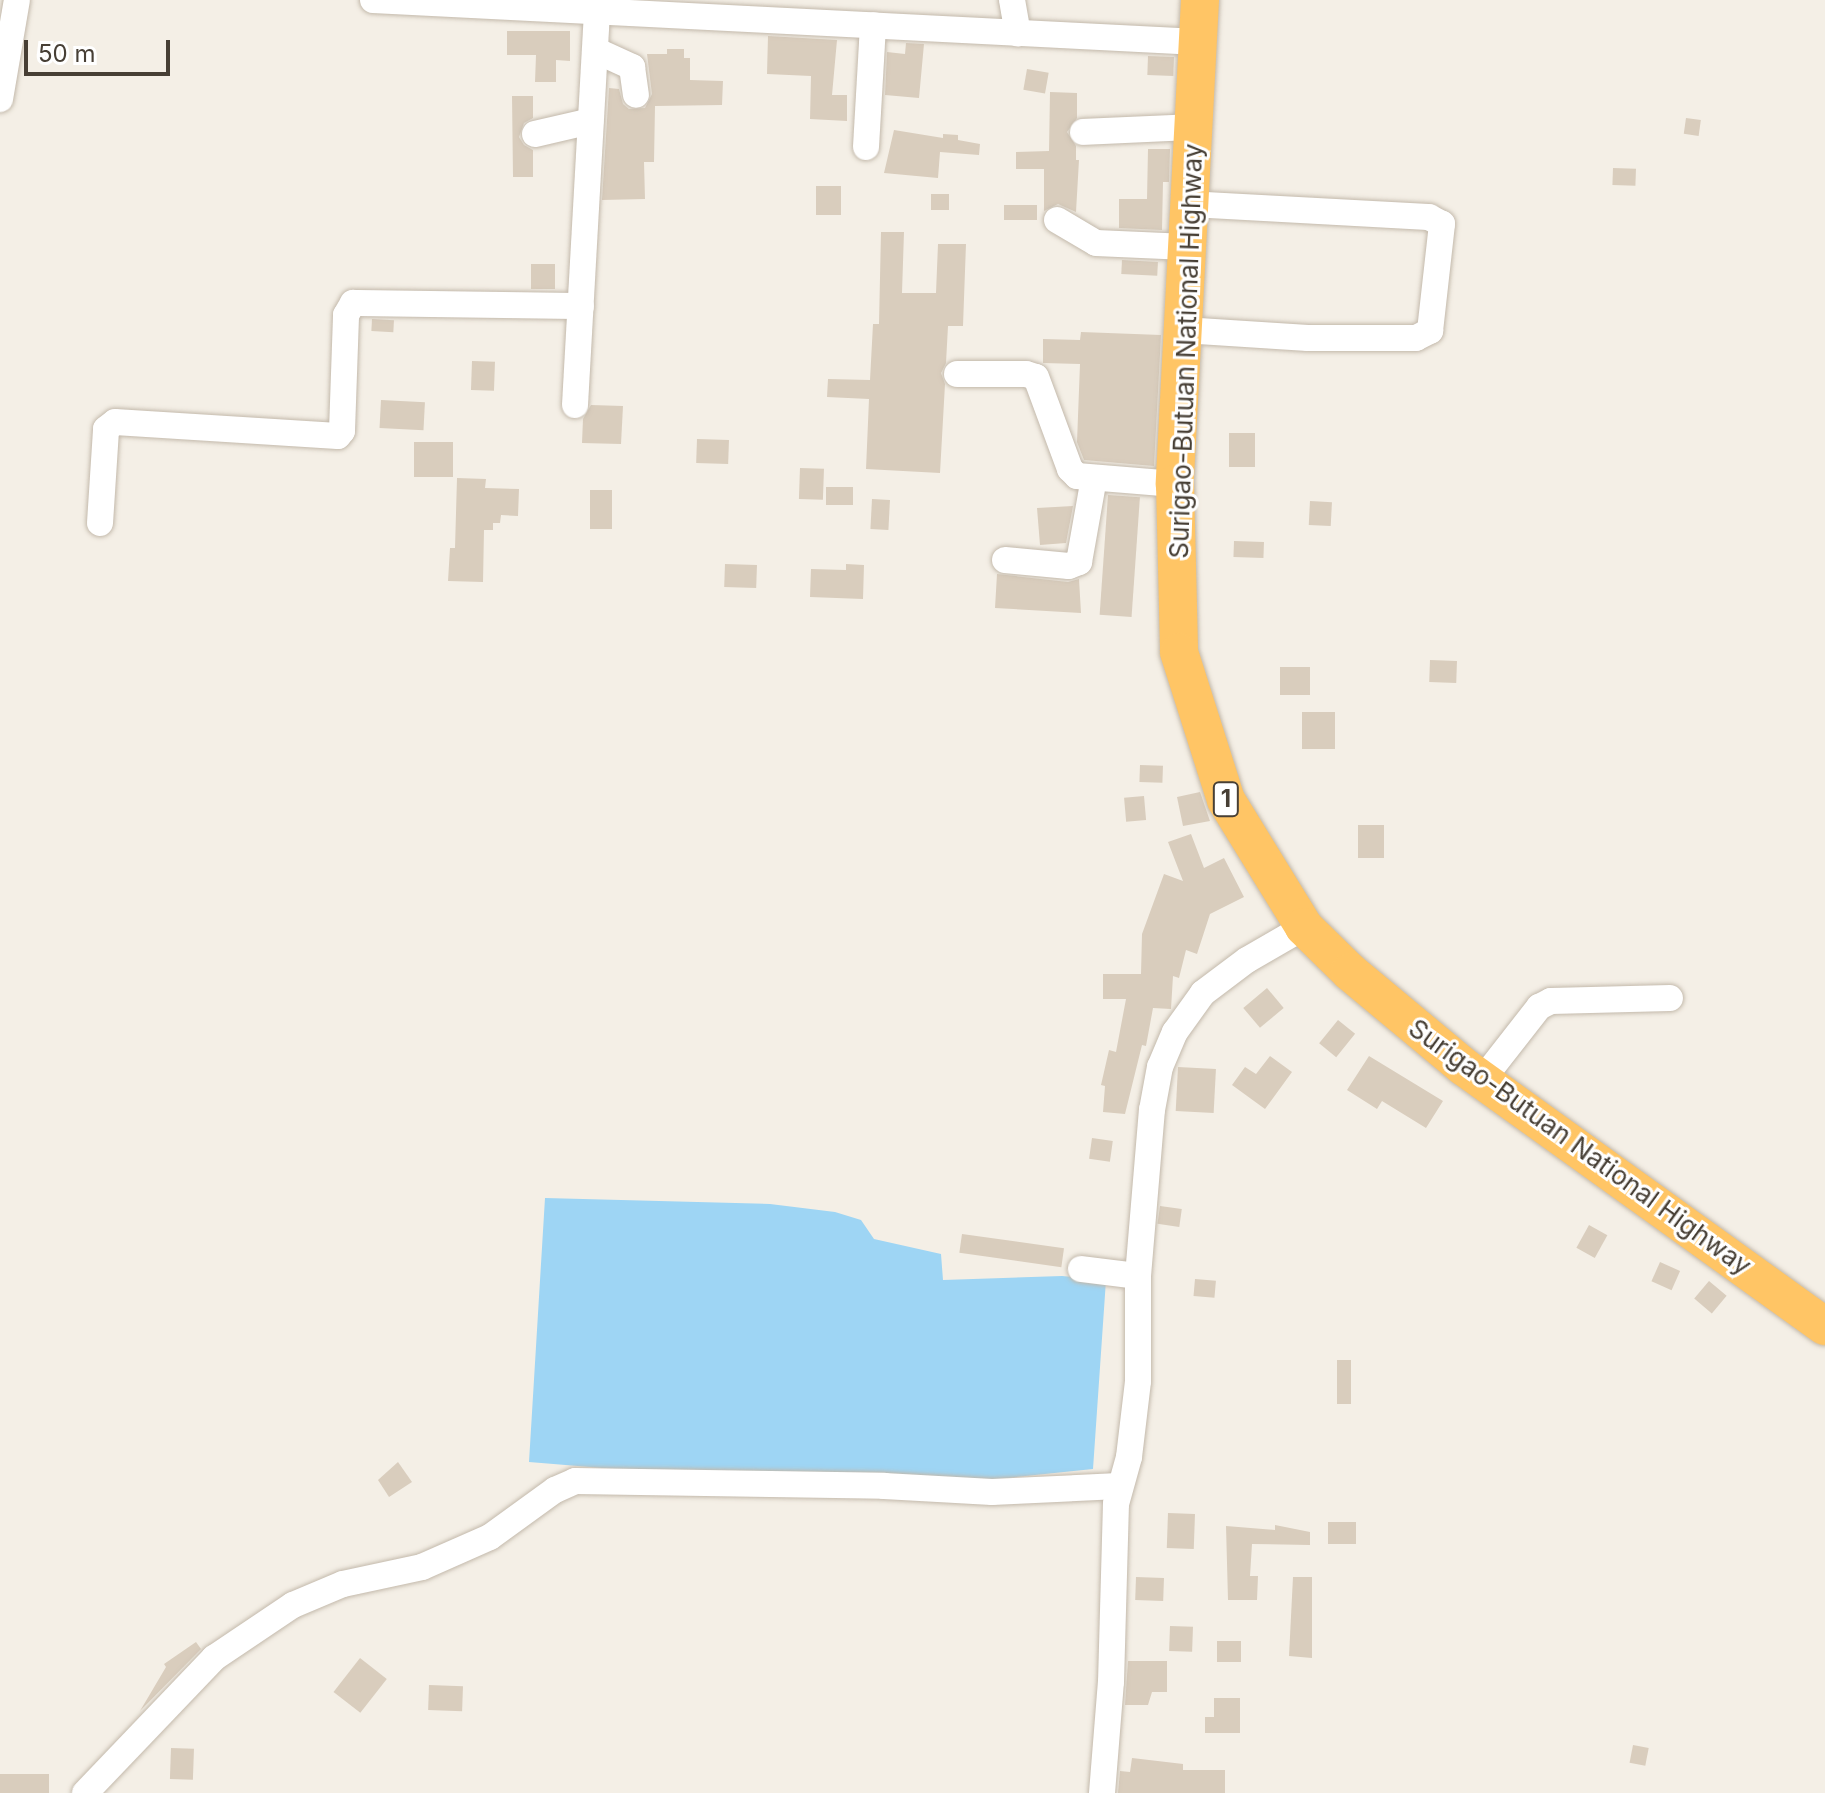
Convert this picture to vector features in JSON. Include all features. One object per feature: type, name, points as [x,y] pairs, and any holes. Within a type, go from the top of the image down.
[{"type":"highway","name":"Surigao-Butuan National Highway","points":[[1200,0],[1175,484],[1179,652],[1205,743],[1226,800],[1304,927],[1350,972],[1482,1080],[1825,1326]]},
{"type":"street","points":[[0,99],[17,0]]},
{"type":"street","points":[[373,0],[1198,42]]},
{"type":"street","points":[[1012,0],[1018,33]]},
{"type":"street","points":[[575,405],[597,10]]},
{"type":"street","points":[[866,147],[873,25]]},
{"type":"street","points":[[595,50],[632,67],[636,95]]},
{"type":"street","points":[[535,134],[591,121]]},
{"type":"street","points":[[1083,132],[1194,127]]},
{"type":"street","points":[[1183,330],[1308,338],[1416,338],[1430,331],[1442,224],[1429,217],[1190,204]]},
{"type":"street","points":[[1057,220],[1096,243],[1187,247]]},
{"type":"street","points":[[100,523],[106,429],[115,422],[338,436],[342,431],[346,315],[353,303],[581,306]]},
{"type":"street","points":[[957,374],[1026,374],[1036,377],[1070,469],[1077,476],[1175,484]]},
{"type":"street","points":[[1005,560],[1069,566],[1079,562],[1094,478]]},
{"type":"street","points":[[1102,1793],[1111,1682],[1119,1486],[1129,1457],[1138,1381],[1138,1276],[1152,1110],[1160,1067],[1175,1032],[1203,993],[1247,960],[1304,927]]},
{"type":"street","points":[[1482,1080],[1539,1007],[1551,1001],[1670,998]]},
{"type":"street","points":[[1081,1269],[1138,1276]]},
{"type":"street","points":[[85,1793],[214,1658],[293,1605],[343,1584],[422,1567],[490,1537],[555,1490],[575,1481],[884,1486],[992,1492],[1119,1486]]},
{"type":"water","points":[[545,1198],[770,1204],[835,1212],[861,1220],[874,1239],[941,1254],[943,1280],[1062,1276],[1106,1280],[1093,1469],[884,1491],[529,1462]]},
{"type":"building","points":[[507,31],[570,31],[570,61],[556,60],[556,82],[535,82],[536,55],[507,55]]},
{"type":"building","points":[[768,36],[837,40],[832,95],[847,95],[847,121],[810,119],[811,76],[767,74]]},
{"type":"building","points":[[906,43],[924,44],[919,98],[885,95],[887,52],[905,54]]},
{"type":"building","points":[[667,49],[684,49],[684,58],[690,58],[690,80],[723,81],[722,105],[655,106],[654,162],[644,162],[645,199],[602,200],[609,88],[619,89],[623,104],[629,109],[645,108],[652,94],[647,54],[667,54]]},
{"type":"building","points":[[1148,56],[1174,57],[1173,76],[1147,75]]},
{"type":"building","points":[[1027,69],[1049,73],[1045,94],[1023,90]]},
{"type":"building","points":[[1050,92],[1077,93],[1077,118],[1067,132],[1076,146],[1076,160],[1079,160],[1076,212],[1058,204],[1044,211],[1044,169],[1016,169],[1016,152],[1049,151]]},
{"type":"building","points":[[512,96],[533,96],[533,118],[524,123],[519,137],[524,145],[533,150],[533,177],[513,177]]},
{"type":"building","points":[[1686,118],[1701,120],[1699,136],[1684,134]]},
{"type":"building","points":[[894,130],[943,138],[943,134],[958,135],[958,140],[980,144],[979,155],[940,152],[938,178],[884,173]]},
{"type":"building","points":[[1148,149],[1170,149],[1169,182],[1163,182],[1162,230],[1119,228],[1119,199],[1147,199]]},
{"type":"building","points":[[1613,168],[1636,169],[1635,186],[1612,185]]},
{"type":"building","points":[[816,186],[841,186],[841,215],[816,215]]},
{"type":"building","points":[[931,194],[949,194],[949,210],[931,210]]},
{"type":"building","points":[[1004,205],[1037,205],[1037,220],[1004,220]]},
{"type":"building","points":[[881,232],[904,232],[902,293],[936,293],[938,244],[966,244],[963,326],[948,326],[946,363],[941,373],[945,384],[940,473],[866,469],[869,399],[827,397],[828,379],[870,380],[873,324],[879,324]]},
{"type":"building","points":[[1122,260],[1158,262],[1157,276],[1121,274]]},
{"type":"building","points":[[531,264],[555,264],[555,289],[531,289]]},
{"type":"building","points":[[372,319],[394,320],[393,332],[371,331]]},
{"type":"building","points":[[1081,332],[1161,335],[1154,466],[1084,460],[1077,442],[1080,364],[1043,363],[1043,339],[1080,340]]},
{"type":"building","points":[[472,361],[495,362],[494,391],[471,390]]},
{"type":"building","points":[[381,400],[425,402],[423,430],[380,428]]},
{"type":"building","points":[[591,405],[623,406],[621,444],[582,443],[583,419]]},
{"type":"building","points":[[1229,433],[1255,433],[1255,467],[1229,467]]},
{"type":"building","points":[[697,439],[729,440],[728,464],[696,463]]},
{"type":"building","points":[[414,442],[453,442],[453,477],[414,477]]},
{"type":"building","points":[[800,468],[824,469],[823,500],[799,499]]},
{"type":"building","points":[[457,478],[486,479],[485,488],[519,489],[518,516],[501,515],[500,523],[493,523],[493,530],[484,530],[483,582],[448,581],[450,548],[455,548]]},
{"type":"building","points":[[826,487],[853,487],[853,505],[826,505]]},
{"type":"building","points":[[590,490],[612,490],[612,529],[590,529]]},
{"type":"building","points":[[1108,495],[1140,497],[1132,617],[1100,615]]},
{"type":"building","points":[[872,499],[890,500],[888,530],[870,529]]},
{"type":"building","points":[[1310,501],[1332,502],[1331,526],[1309,525]]},
{"type":"building","points":[[1073,506],[1066,543],[1040,545],[1037,508]]},
{"type":"building","points":[[1234,541],[1264,542],[1263,558],[1233,557]]},
{"type":"building","points":[[725,564],[757,565],[756,588],[724,587]]},
{"type":"building","points":[[846,564],[864,565],[863,599],[810,597],[811,569],[846,570]]},
{"type":"building","points":[[997,574],[1068,582],[1079,579],[1081,613],[995,608]]},
{"type":"building","points":[[1430,660],[1457,661],[1456,683],[1429,682]]},
{"type":"building","points":[[1280,667],[1310,667],[1310,695],[1280,695]]},
{"type":"building","points":[[1302,712],[1335,712],[1335,749],[1302,749]]},
{"type":"building","points":[[1140,765],[1163,766],[1162,783],[1139,782]]},
{"type":"building","points":[[1200,792],[1210,821],[1183,826],[1177,797]]},
{"type":"building","points":[[1144,796],[1146,820],[1126,822],[1124,798]]},
{"type":"building","points":[[1358,825],[1384,825],[1384,858],[1358,858]]},
{"type":"building","points":[[1191,834],[1204,868],[1224,858],[1244,897],[1210,914],[1197,954],[1186,950],[1179,978],[1173,976],[1171,1009],[1153,1008],[1146,1046],[1142,1045],[1125,1114],[1103,1112],[1105,1086],[1101,1085],[1109,1050],[1116,1052],[1126,999],[1103,999],[1103,974],[1141,974],[1142,934],[1164,874],[1183,881],[1168,842]]},
{"type":"building","points":[[1267,988],[1284,1008],[1260,1028],[1243,1008]]},
{"type":"building","points":[[1338,1020],[1355,1034],[1336,1057],[1319,1043]]},
{"type":"building","points":[[1270,1056],[1292,1072],[1265,1109],[1232,1085],[1245,1067],[1256,1074]]},
{"type":"building","points":[[1369,1056],[1443,1101],[1426,1128],[1382,1101],[1377,1109],[1347,1090]]},
{"type":"building","points":[[1178,1067],[1216,1069],[1214,1113],[1176,1111]]},
{"type":"building","points":[[1092,1138],[1113,1141],[1110,1162],[1089,1159]]},
{"type":"building","points":[[1160,1206],[1182,1209],[1179,1227],[1157,1224]]},
{"type":"building","points":[[1589,1225],[1607,1235],[1595,1258],[1576,1248]]},
{"type":"building","points":[[962,1234],[1064,1248],[1061,1267],[959,1253]]},
{"type":"building","points":[[1660,1262],[1680,1271],[1672,1290],[1651,1281]]},
{"type":"building","points":[[1195,1279],[1216,1281],[1214,1298],[1194,1296]]},
{"type":"building","points":[[1709,1281],[1727,1296],[1712,1313],[1694,1299]]},
{"type":"building","points":[[1337,1360],[1351,1360],[1351,1404],[1337,1404]]},
{"type":"building","points":[[398,1462],[412,1482],[389,1497],[378,1480]]},
{"type":"building","points":[[1168,1513],[1195,1514],[1194,1549],[1167,1548]]},
{"type":"building","points":[[1328,1522],[1356,1522],[1356,1544],[1328,1544]]},
{"type":"building","points":[[1275,1525],[1310,1532],[1310,1545],[1252,1544],[1250,1576],[1258,1576],[1257,1600],[1228,1600],[1226,1526],[1275,1530]]},
{"type":"building","points":[[1136,1577],[1164,1578],[1163,1601],[1135,1600]]},
{"type":"building","points":[[1293,1577],[1312,1577],[1312,1658],[1289,1656]]},
{"type":"building","points":[[1170,1626],[1193,1627],[1192,1652],[1169,1651]]},
{"type":"building","points":[[1217,1641],[1241,1641],[1241,1662],[1217,1662]]},
{"type":"building","points":[[196,1642],[201,1649],[140,1711],[166,1667],[164,1664]]},
{"type":"building","points":[[360,1658],[387,1679],[360,1713],[334,1692]]},
{"type":"building","points":[[1128,1661],[1167,1661],[1167,1692],[1152,1692],[1148,1705],[1125,1705]]},
{"type":"building","points":[[429,1685],[463,1686],[462,1711],[428,1710]]},
{"type":"building","points":[[1214,1698],[1240,1698],[1240,1733],[1205,1733],[1205,1717],[1214,1717]]},
{"type":"building","points":[[1633,1745],[1649,1748],[1645,1766],[1630,1763]]},
{"type":"building","points":[[171,1748],[194,1749],[193,1780],[170,1779]]},
{"type":"building","points":[[1132,1758],[1183,1764],[1183,1770],[1225,1770],[1225,1793],[1118,1793],[1120,1771],[1130,1772]]},
{"type":"building","points":[[0,1774],[49,1774],[49,1793],[0,1793]]}]
